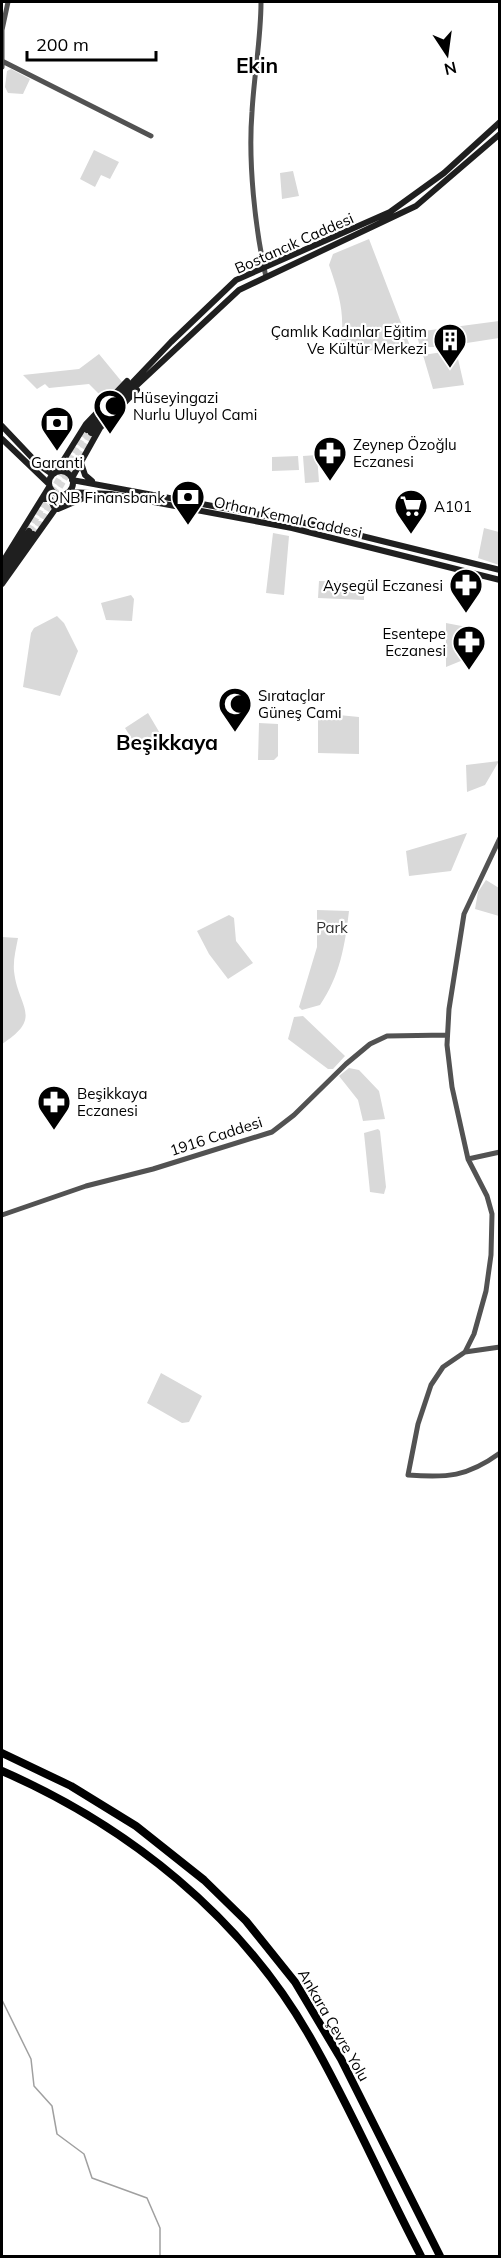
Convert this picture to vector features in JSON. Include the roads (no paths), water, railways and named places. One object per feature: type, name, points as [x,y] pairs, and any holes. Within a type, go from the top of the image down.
[{"type":"highway","name":"Ankara Çevre Yolu","points":[[2,1753],[71,1786],[136,1826],[204,1880],[246,1921],[295,1982],[341,2059],[440,2256]]},
{"type":"highway","name":"Ankara Çevre Yolu","points":[[2,1771],[65,1800],[115,1831],[164,1866],[201,1900],[274,1981],[310,2036],[333,2078],[381,2180],[421,2256]]},
{"type":"main road","name":"Bostancık Caddesi","points":[[500,122],[444,173],[406,203],[352,231],[237,280],[160,353],[89,431],[239,290],[416,206],[500,134]]},
{"type":"main road","points":[[2,562],[42,499],[54,473],[96,412],[160,353]]},
{"type":"main road","points":[[72,479],[107,419],[155,369]]},
{"type":"main road","points":[[2,426],[39,465],[54,473],[67,473],[72,479],[73,486],[2,584]]},
{"type":"main road","points":[[2,439],[49,485],[55,494],[67,493]]},
{"type":"main road","points":[[65,457],[68,466],[80,465]]},
{"type":"main road","points":[[80,465],[84,475],[95,483]]},
{"type":"main road","name":"Orhan Kemal Caddesi","points":[[72,479],[321,526],[500,570]]},
{"type":"main road","name":"Orhan Kemal Caddesi","points":[[67,493],[96,493],[317,534],[500,580]]},
{"type":"main road","points":[[54,511],[96,493]]},
{"type":"main road","points":[[42,499],[52,501],[54,511]]},
{"type":"main road","points":[[317,534],[321,526]]},
{"type":"main road","points":[[2,569],[31,533],[2,577]]},
{"type":"street","points":[[2,67],[2,30],[8,2]]},
{"type":"street","points":[[261,2],[261,30],[251,114],[253,169],[266,277]]},
{"type":"street","points":[[2,61],[151,136]]},
{"type":"street","points":[[465,1352],[474,1334],[486,1291],[492,1214],[487,1196],[468,1159],[452,1087],[447,1035],[464,914],[476,884],[500,838]]},
{"type":"street","name":"1916 Caddesi","points":[[2,1215],[86,1186],[153,1169],[272,1132],[294,1115],[370,1044],[387,1036],[447,1035]]},
{"type":"street","points":[[468,1159],[500,1152]]},
{"type":"street","points":[[500,1347],[465,1352],[443,1367],[431,1385],[418,1424],[408,1475],[459,1476],[483,1466],[500,1453]]},
{"type":"waterway","points":[[2,2000],[31,2059],[34,2086],[52,2106],[57,2134],[84,2154],[92,2178],[147,2198],[160,2228],[160,2256]]},
{"type":"tunnel","points":[[29,531],[87,430]]},
{"type":"tunnel","points":[[33,534],[91,433]]},
{"type":"place","name":"Çamlık Kadınlar Eğitim Ve Kültür Merkezi","points":[[450,369]]},
{"type":"place","name":"Hüseyingazi Nurlu Uluyol Cami","points":[[110,435]]},
{"type":"place","name":"Garanti","points":[[57,452]]},
{"type":"place","name":"Zeynep Özoğlu Eczanesi","points":[[330,482]]},
{"type":"place","name":"QNB Finansbank","points":[[188,526]]},
{"type":"place","name":"A101","points":[[411,535]]},
{"type":"place","name":"Ayşegül Eczanesi","points":[[466,614]]},
{"type":"place","name":"Esentepe Eczanesi","points":[[469,671]]},
{"type":"place","name":"Sırataçlar Güneş Cami","points":[[235,733]]},
{"type":"place","name":"Beşikkaya Eczanesi","points":[[54,1131]]},
{"type":"district","name":"Ekin","points":[[257,65]]},
{"type":"district","name":"Beşikkaya","points":[[167,742]]},
{"type":"park label","name":"Park","points":[[332,927]]}]
